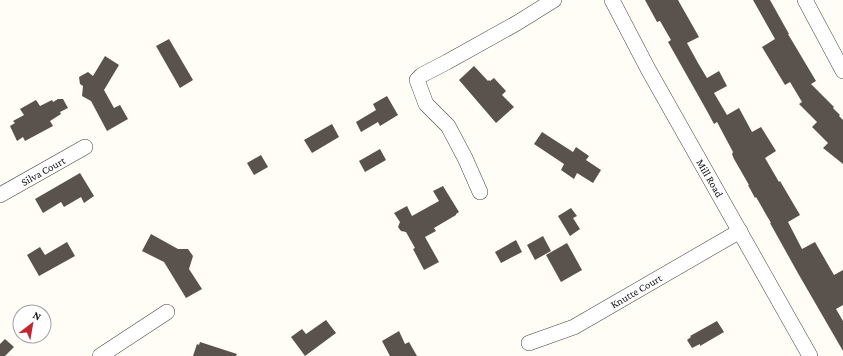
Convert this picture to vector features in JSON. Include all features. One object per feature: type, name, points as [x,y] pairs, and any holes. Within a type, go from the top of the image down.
[{"type":"street","points":[[480,192],[465,158],[448,126],[426,104],[417,80],[422,75],[517,23],[554,0]]},
{"type":"street","name":"Mill Road","points":[[612,0],[648,69],[810,356]]},
{"type":"street","points":[[805,0],[843,71]]},
{"type":"street","name":"Silva Court","points":[[0,195],[85,147]]},
{"type":"street","name":"Knutte Court","points":[[529,343],[574,327],[740,230]]},
{"type":"street","points":[[100,356],[167,312]]},
{"type":"building","points":[[645,0],[678,0],[699,37],[687,43],[698,63],[707,78],[719,71],[727,86],[714,93],[727,115],[739,108],[752,132],[761,127],[776,151],[765,158],[800,215],[788,222],[802,249],[815,242],[834,275],[843,270],[843,305],[836,309],[843,321],[843,351],[756,197],[755,198],[734,159],[732,154],[733,152],[717,122],[714,124],[668,42],[671,40],[660,21],[657,22]]},
{"type":"building","points":[[753,0],[770,0],[816,81],[811,84],[834,107],[833,108],[843,120],[843,164],[823,148],[828,143],[812,127],[817,122],[799,104],[802,102],[790,82],[785,85],[762,47],[775,39]]},
{"type":"building","points":[[169,39],[193,80],[180,88],[156,46]]},
{"type":"building","points":[[105,56],[119,65],[104,90],[114,108],[120,105],[128,119],[107,131],[91,101],[82,96],[83,86],[80,84],[79,77],[88,72],[93,76]]},
{"type":"building","points":[[474,66],[488,81],[494,78],[506,91],[502,95],[514,107],[496,123],[459,80]]},
{"type":"building","points":[[387,96],[398,115],[380,126],[378,122],[361,132],[356,122],[376,110],[373,104]]},
{"type":"building","points":[[58,99],[63,99],[68,108],[60,112],[61,114],[50,121],[53,126],[25,141],[23,137],[17,141],[10,126],[15,123],[13,121],[24,115],[20,109],[36,100],[40,106],[52,100],[53,102]]},
{"type":"building","points":[[332,124],[339,137],[312,153],[304,140]]},
{"type":"building","points":[[542,132],[573,152],[576,147],[589,156],[586,160],[601,170],[593,183],[577,173],[574,179],[561,170],[564,164],[534,144]]},
{"type":"building","points":[[380,149],[386,160],[365,172],[359,161]]},
{"type":"building","points":[[261,155],[268,167],[254,175],[247,163]]},
{"type":"building","points":[[80,173],[94,196],[84,203],[81,197],[64,207],[61,202],[43,213],[35,199]]},
{"type":"building","points":[[443,186],[459,212],[434,228],[436,231],[425,237],[439,262],[424,270],[413,249],[415,248],[406,232],[401,231],[398,227],[400,222],[394,213],[407,206],[412,216],[439,201],[433,191]]},
{"type":"building","points":[[571,208],[577,216],[573,218],[580,229],[570,236],[558,216]]},
{"type":"building","points":[[151,234],[178,249],[188,249],[193,256],[189,269],[202,289],[186,298],[164,262],[142,251]]},
{"type":"building","points":[[543,236],[551,251],[535,260],[527,245]]},
{"type":"building","points":[[516,240],[522,252],[501,263],[495,252]]},
{"type":"building","points":[[67,242],[75,256],[39,276],[27,255],[40,247],[45,255]]},
{"type":"building","points":[[567,243],[582,270],[561,282],[546,255]]},
{"type":"building","points":[[326,320],[336,333],[305,356],[291,337],[302,329],[306,334]]},
{"type":"building","points":[[717,321],[724,332],[700,346],[700,344],[692,348],[687,340],[691,337],[690,336]]},
{"type":"building","points":[[399,331],[405,344],[409,342],[417,356],[390,356],[382,341]]},
{"type":"building","points":[[5,339],[14,347],[5,356],[0,356],[0,344]]},
{"type":"building","points":[[200,342],[237,354],[236,356],[193,356],[197,344],[199,345]]}]
